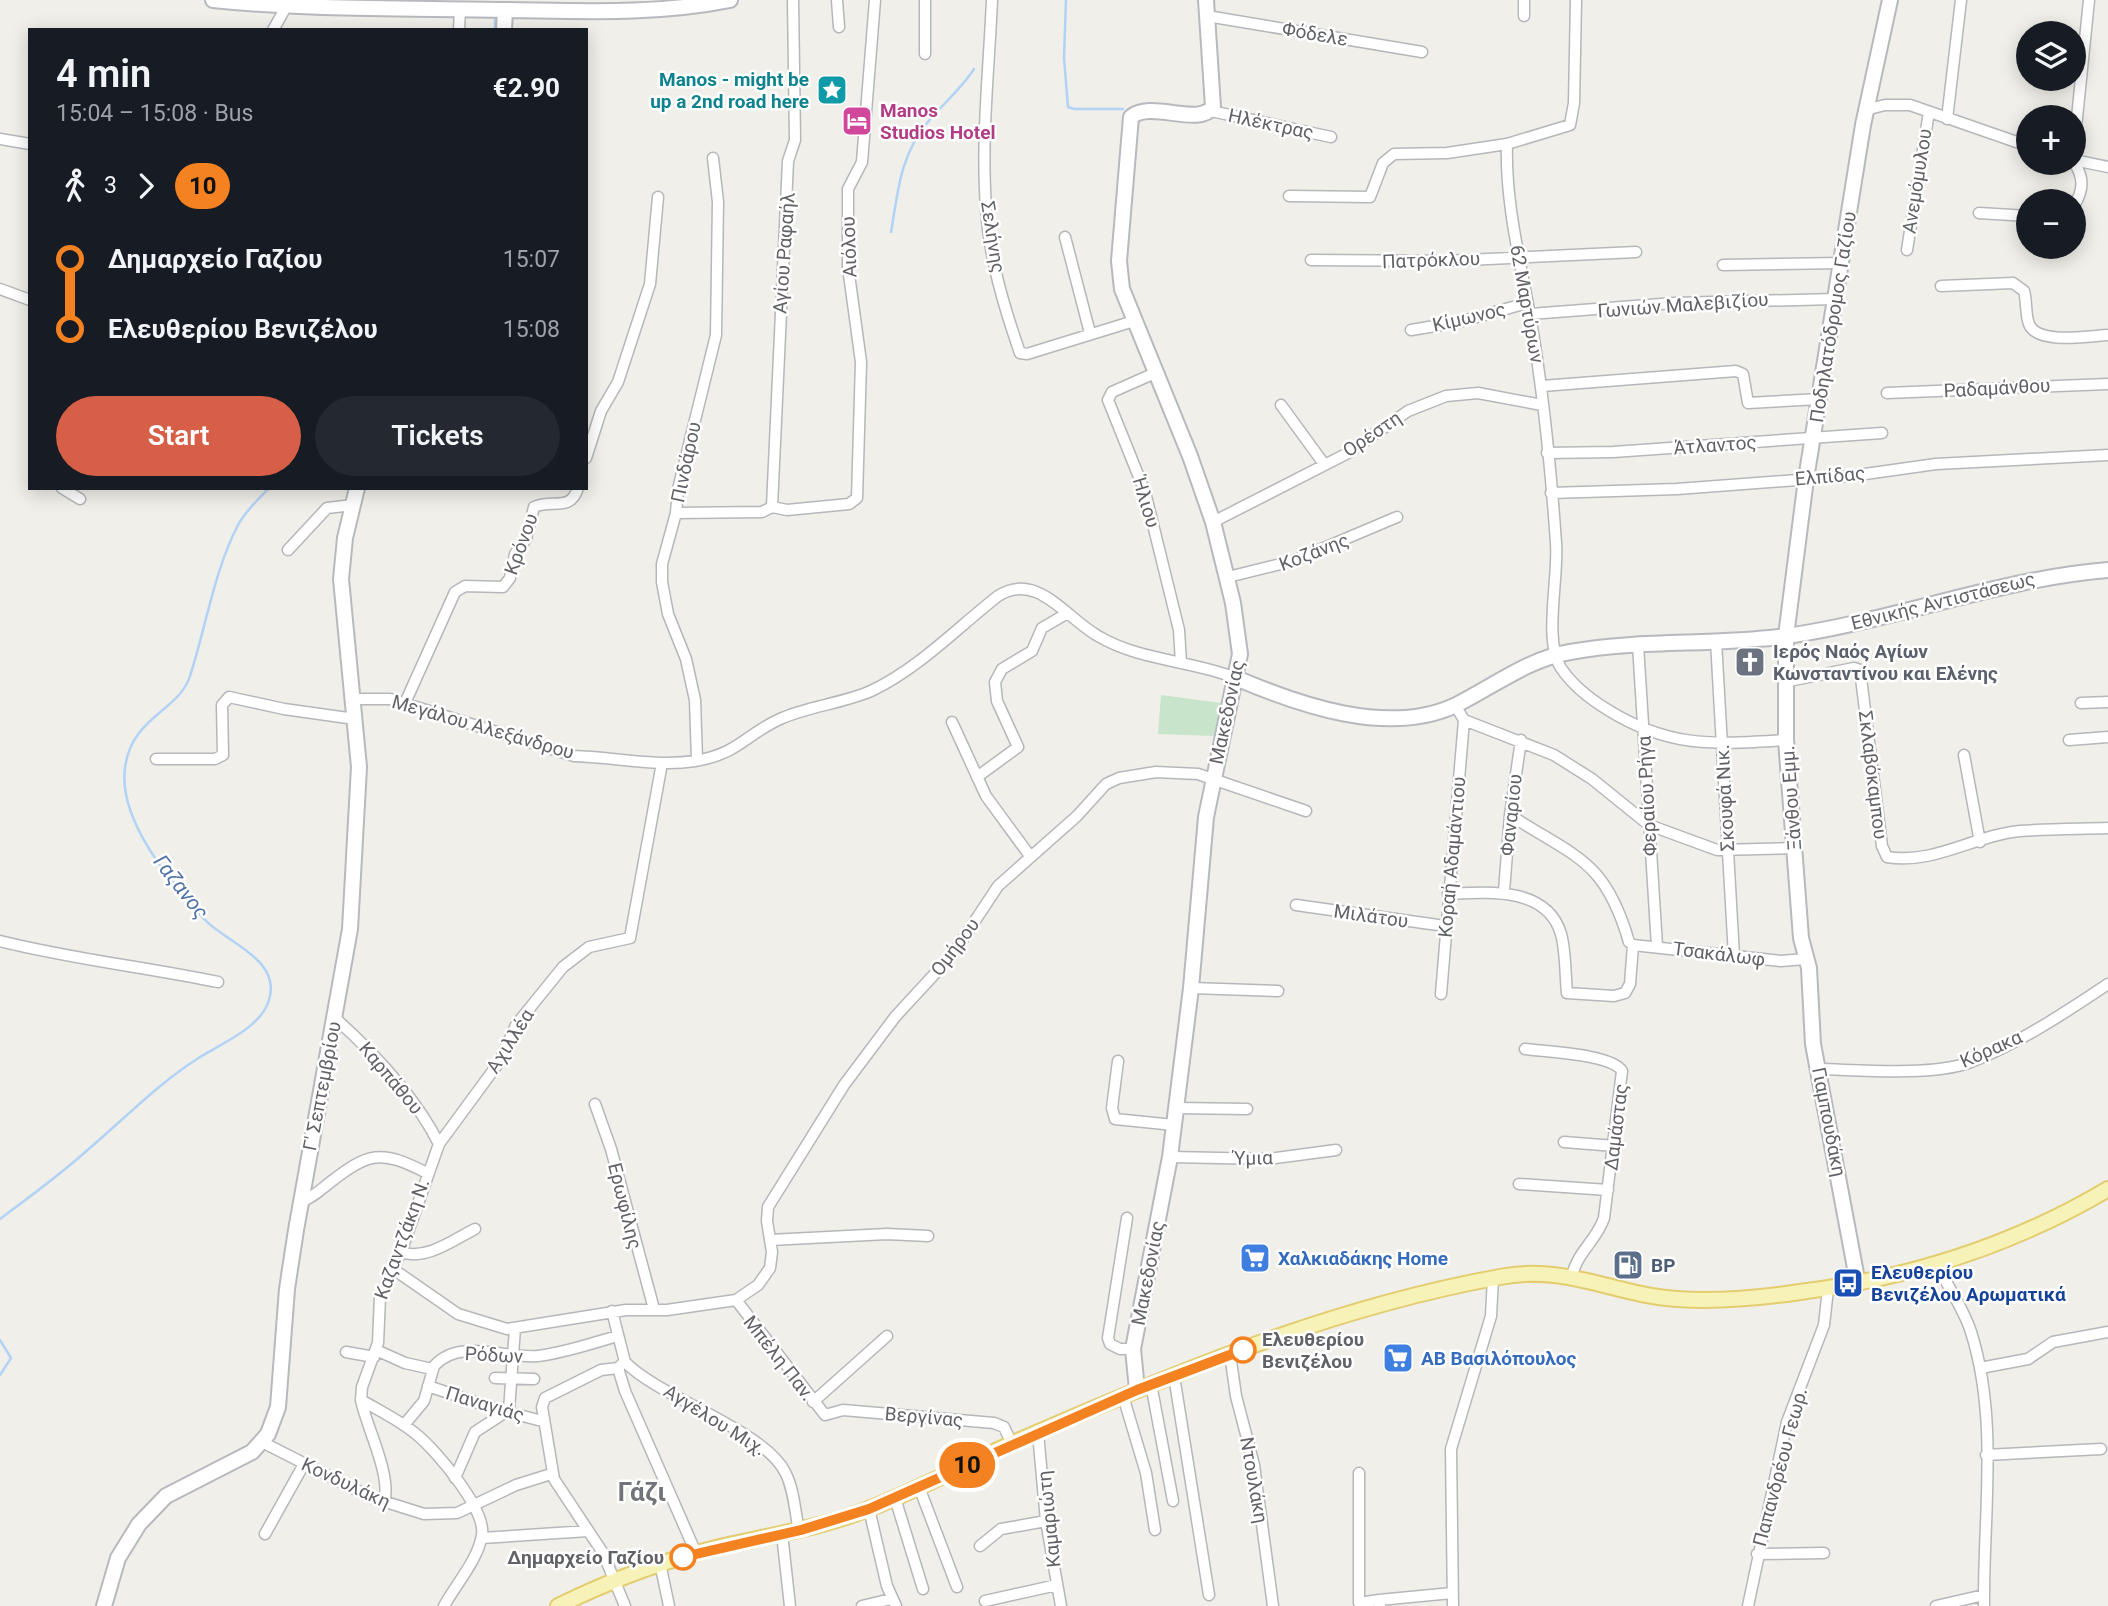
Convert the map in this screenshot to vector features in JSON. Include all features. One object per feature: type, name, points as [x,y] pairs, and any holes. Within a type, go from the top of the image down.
[{"type":"main road","points":[[558,1606],[660,1563],[799,1531],[869,1509],[1152,1384],[1230,1354],[1341,1317],[1493,1278],[1539,1272],[1572,1276],[1678,1300],[1738,1300],[1858,1284],[1937,1265],[2026,1233],[2108,1189]]},
{"type":"street","points":[[212,0],[286,7],[465,9],[503,6],[648,11],[730,0]]},
{"type":"street","name":"Αγίου Ραφαήλ","points":[[772,507],[788,161],[795,140],[793,0]]},
{"type":"street","points":[[838,0],[839,27]]},
{"type":"street","name":"Αιόλου","points":[[772,507],[786,510],[849,503],[857,498],[861,362],[848,267],[848,189],[862,162],[876,0]]},
{"type":"street","points":[[925,0],[925,54]]},
{"type":"street","name":"Σελήνης","points":[[992,0],[986,74],[986,207],[996,268],[1019,351],[1027,354],[1134,321]]},
{"type":"street","points":[[1206,0],[1213,102],[1211,111]]},
{"type":"street","points":[[1524,0],[1524,16]]},
{"type":"street","points":[[1289,196],[1370,197],[1383,163],[1394,154],[1447,153],[1507,144],[1570,125],[1574,103],[1576,0]]},
{"type":"street","name":"Ποδηλατόδρομος Γαζίου","points":[[1786,636],[1806,479],[1865,110],[1890,0]]},
{"type":"street","points":[[1947,119],[1961,0]]},
{"type":"street","points":[[2078,105],[2089,0]]},
{"type":"street","points":[[503,6],[503,28]]},
{"type":"street","points":[[274,28],[286,7]]},
{"type":"street","points":[[460,28],[465,9]]},
{"type":"street","name":"Φόδελε","points":[[1207,16],[1422,52]]},
{"type":"street","points":[[1865,110],[1903,104],[2016,142]]},
{"type":"street","name":"Μακεδονίας","points":[[1130,1393],[1133,1349],[1170,1157],[1191,988],[1202,854],[1240,648],[1228,576],[1213,522],[1187,449],[1134,321],[1119,274],[1131,117],[1146,111],[1203,114],[1211,111]]},
{"type":"street","name":"Ηλέκτρας","points":[[1211,111],[1331,137]]},
{"type":"street","name":"Ανεμόμυλου","points":[[1907,250],[1929,113]]},
{"type":"street","points":[[0,139],[28,144]]},
{"type":"street","name":"62 Μαρτύρων","points":[[1507,144],[1518,256],[1542,386],[1557,549],[1554,655]]},
{"type":"street","name":"Πινδάρου","points":[[697,761],[695,700],[686,659],[666,607],[662,582],[663,559],[676,513],[678,489],[716,335],[718,202],[713,159]]},
{"type":"street","points":[[2086,163],[2108,167]]},
{"type":"street","points":[[588,452],[601,411],[618,382],[650,284],[658,198]]},
{"type":"street","points":[[1979,213],[2016,215]]},
{"type":"street","points":[[1065,237],[1090,334]]},
{"type":"street","name":"Πατρόκλου","points":[[1311,260],[1445,261],[1636,253]]},
{"type":"street","points":[[1723,265],[1841,262]]},
{"type":"street","points":[[1941,286],[2013,284],[2024,291],[2029,325],[2037,334],[2051,338],[2108,335]]},
{"type":"street","points":[[0,289],[28,299]]},
{"type":"street","name":"Γωνιών Μαλεβιζίου","points":[[1528,309],[1835,299]]},
{"type":"street","name":"Κίμωνος","points":[[1411,330],[1528,309]]},
{"type":"street","points":[[1542,386],[1736,371],[1743,374],[1748,403],[1819,398]]},
{"type":"street","name":"Ήλιου","points":[[1155,373],[1112,392],[1108,400],[1145,492],[1179,630],[1181,663]]},
{"type":"street","name":"Ραδαμάνθου","points":[[1887,393],[2108,384]]},
{"type":"street","name":"Ορέστη","points":[[1213,522],[1360,446],[1408,411],[1446,396],[1478,393],[1542,405]]},
{"type":"street","points":[[1281,405],[1324,464]]},
{"type":"street","name":"Άτλαντος","points":[[1547,453],[1613,452],[1882,433]]},
{"type":"street","name":"Ελπίδας","points":[[1551,493],[1631,492],[1806,479],[1936,464],[2108,455]]},
{"type":"street","points":[[65,490],[80,499]]},
{"type":"street","name":"Γ' Σεπτεμβρίου","points":[[104,1606],[118,1558],[139,1524],[166,1496],[241,1460],[262,1442],[274,1420],[280,1396],[287,1289],[300,1202],[350,929],[358,786],[355,719],[341,579],[357,490]]},
{"type":"street","name":"Κρόνου","points":[[405,703],[455,592],[466,586],[503,587],[510,578],[515,554],[526,539],[534,507],[567,503],[574,498],[577,490]]},
{"type":"street","points":[[288,550],[327,508],[353,505]]},
{"type":"street","points":[[676,513],[762,512],[772,507]]},
{"type":"street","name":"Κοζάνης","points":[[1228,576],[1293,561],[1397,517]]},
{"type":"street","name":"Εθνικής Αντιστάσεως","points":[[1455,705],[1501,679],[1554,655],[1638,645],[1786,636],[1912,610],[1987,588],[2050,575],[2108,570]]},
{"type":"street","name":"Μεγάλου Αλεξάνδρου","points":[[353,699],[373,697],[405,703],[568,755],[662,762],[697,761],[729,753],[784,717],[853,697],[885,683],[998,596],[1014,587],[1035,590],[1066,614],[1117,646],[1236,678],[1307,706],[1341,714],[1411,716],[1455,705]]},
{"type":"street","points":[[977,777],[1018,747],[994,692],[998,676],[1009,664],[1032,650],[1042,628],[1066,614]]},
{"type":"street","name":"Ξάνθου Εμμ.","points":[[1786,636],[1786,740],[1805,959]]},
{"type":"street","name":"Σκουφά Νικ.","points":[[1716,641],[1734,956]]},
{"type":"street","name":"Φεραίου Ρήγα","points":[[1638,645],[1657,946]]},
{"type":"street","points":[[1554,655],[1570,679],[1586,695],[1644,730],[1675,740],[1722,744],[1786,740]]},
{"type":"street","name":"Σκλαβόκαμπου","points":[[1784,681],[1854,668],[1860,670],[1882,846],[1887,857],[1915,858],[2019,831],[2108,828]]},
{"type":"street","points":[[156,759],[215,759],[222,755],[222,705],[229,696],[284,709],[355,719]]},
{"type":"street","points":[[2081,703],[2108,702]]},
{"type":"street","points":[[1455,705],[1464,720],[1554,755],[1591,779],[1649,825],[1717,850],[1795,848]]},
{"type":"street","name":"Κοραή Αδαμάντιου","points":[[1441,994],[1464,720]]},
{"type":"street","points":[[952,722],[995,812],[1030,856]]},
{"type":"street","points":[[2069,740],[2108,737]]},
{"type":"street","name":"Φαναρίου","points":[[1504,891],[1510,815],[1521,740]]},
{"type":"street","points":[[1964,755],[1980,842]]},
{"type":"street","name":"Αχιλλέα","points":[[439,1144],[500,1061],[516,1025],[563,967],[589,947],[630,938],[662,762]]},
{"type":"street","name":"Ομήρου","points":[[736,1300],[754,1289],[767,1275],[772,1257],[768,1207],[832,1103],[888,1025],[953,954],[998,886],[1114,780],[1163,772],[1214,778],[1306,811]]},
{"type":"street","points":[[1448,894],[1504,891],[1544,909],[1556,923],[1562,937],[1567,993],[1614,996],[1625,993],[1630,984],[1633,945],[1629,942],[1616,901],[1594,869],[1510,815]]},
{"type":"street","name":"Μιλάτου","points":[[1296,905],[1445,926]]},
{"type":"street","points":[[0,942],[75,959],[134,965],[218,982]]},
{"type":"street","name":"Τσακάλωφ","points":[[1633,945],[1781,961],[1805,959]]},
{"type":"street","name":"Γιαμπουδάκη","points":[[1805,959],[1810,983],[1813,1044],[1858,1284]]},
{"type":"street","name":"Κόρακα","points":[[1819,1069],[1896,1070],[1968,1063],[2055,1019],[2108,984]]},
{"type":"street","points":[[1191,988],[1278,991]]},
{"type":"street","name":"Καρπάθου","points":[[335,1018],[393,1077],[424,1115],[439,1144]]},
{"type":"street","name":"Δαμάστας","points":[[1525,1049],[1605,1060],[1618,1065],[1622,1075],[1615,1146],[1600,1228],[1577,1258],[1572,1276]]},
{"type":"street","points":[[1118,1061],[1112,1108],[1115,1119],[1174,1125]]},
{"type":"street","name":"Ερωφίλης","points":[[595,1104],[611,1149],[654,1309]]},
{"type":"street","points":[[1176,1108],[1247,1110]]},
{"type":"street","points":[[1564,1142],[1615,1146]]},
{"type":"street","name":"Καζαντζάκη Ν.","points":[[361,1400],[362,1387],[375,1353],[378,1302],[401,1252],[439,1144]]},
{"type":"street","name":"Ύμια","points":[[1170,1157],[1283,1158],[1336,1150]]},
{"type":"street","points":[[300,1202],[353,1166],[377,1156],[389,1156],[427,1173]]},
{"type":"street","points":[[1519,1184],[1608,1190]]},
{"type":"street","points":[[1127,1219],[1108,1338],[1110,1344],[1120,1349],[1133,1349]]},
{"type":"street","points":[[401,1252],[415,1256],[426,1253],[475,1229]]},
{"type":"street","points":[[770,1240],[887,1234],[928,1236]]},
{"type":"street","points":[[1936,1606],[1984,1600],[1986,1455],[1980,1368],[1969,1325],[1937,1265]]},
{"type":"street","points":[[393,1269],[458,1314],[483,1323],[515,1328],[612,1311],[672,1310],[736,1300]]},
{"type":"street","points":[[1453,1606],[1451,1449],[1491,1316],[1493,1278]]},
{"type":"street","name":"Παπανδρέου Γεωρ.","points":[[1748,1606],[1757,1553],[1787,1422],[1826,1317],[1828,1289]]},
{"type":"street","name":"Μπέλη Παν.","points":[[736,1300],[825,1415]]},
{"type":"street","points":[[612,1311],[632,1409],[696,1553]]},
{"type":"street","points":[[455,1478],[475,1432],[507,1413],[515,1328]]},
{"type":"street","points":[[1980,1368],[2028,1359],[2053,1342],[2108,1332]]},
{"type":"street","name":"Ρόδων","points":[[432,1369],[438,1361],[464,1351],[514,1357],[547,1355],[618,1336]]},
{"type":"street","points":[[813,1402],[887,1336]]},
{"type":"street","points":[[346,1352],[375,1353],[432,1369],[422,1404],[404,1425]]},
{"type":"street","name":"Ντουλάκη","points":[[1230,1354],[1236,1396],[1254,1465],[1273,1606]]},
{"type":"street","points":[[622,1365],[601,1370],[544,1399],[542,1421],[551,1474],[603,1553],[625,1606]]},
{"type":"street","name":"Αγγέλου Μιχ.","points":[[622,1365],[752,1442],[778,1462],[788,1480],[799,1531]]},
{"type":"street","points":[[1174,1376],[1209,1595]]},
{"type":"street","points":[[495,1378],[534,1379]]},
{"type":"street","points":[[1152,1384],[1173,1502]]},
{"type":"street","name":"Παναγιάς","points":[[428,1386],[507,1413],[542,1421]]},
{"type":"street","points":[[1130,1393],[1155,1530]]},
{"type":"street","points":[[361,1400],[404,1425],[426,1443],[455,1478],[481,1521],[482,1538],[444,1606]]},
{"type":"street","points":[[361,1400],[378,1453],[386,1492],[384,1503]]},
{"type":"street","name":"Βεργίνας","points":[[825,1415],[843,1410],[994,1423],[1004,1427],[1012,1444]]},
{"type":"street","name":"Καμαριώτη","points":[[1038,1433],[1046,1521],[1062,1606]]},
{"type":"street","name":"Κονδυλάκη","points":[[262,1442],[384,1503],[437,1515],[457,1513],[516,1485],[551,1474]]},
{"type":"street","points":[[1986,1455],[2101,1449]]},
{"type":"street","points":[[265,1534],[304,1464]]},
{"type":"street","points":[[1359,1473],[1359,1603],[1380,1603],[1452,1593]]},
{"type":"street","points":[[919,1487],[957,1587]]},
{"type":"street","points":[[895,1498],[923,1589]]},
{"type":"street","points":[[862,1606],[893,1603],[869,1509]]},
{"type":"street","points":[[980,1546],[1000,1529],[1046,1521]]},
{"type":"street","points":[[482,1538],[588,1531]]},
{"type":"street","points":[[782,1534],[790,1606]]},
{"type":"street","points":[[1757,1553],[1824,1553]]},
{"type":"street","points":[[660,1563],[669,1606]]},
{"type":"street","points":[[985,1601],[1057,1585]]},
{"type":"green space","points":[[1161,695],[1221,703],[1214,736],[1158,734]]},
{"type":"waterway","points":[[1066,0],[1064,58],[1068,107],[1123,109]]},
{"type":"waterway","name":"Γαζανος","points":[[495,16],[495,28]]},
{"type":"waterway","points":[[891,232],[898,189],[911,148],[927,123],[974,69]]},
{"type":"waterway","name":"Γαζανος","points":[[0,1219],[73,1163],[167,1081],[249,1027],[265,1010],[269,1000],[271,986],[260,962],[204,919],[163,869],[138,829],[125,788],[125,768],[129,751],[145,726],[184,688],[190,676],[216,580],[230,543],[238,525],[267,490]]},
{"type":"waterway","name":"Γαζανος","points":[[0,1340],[11,1358],[0,1375]]},
{"type":"bus line","name":"10","points":[[683,1557],[825,1524],[869,1509],[1137,1390],[1243,1350]]},
{"type":"place","name":"Manos - might be up a 2nd road here","points":[[832,90]]},
{"type":"place","name":"Manos Studios Hotel","points":[[857,121]]},
{"type":"place","name":"Ιερός Ναός Αγίων Κωνσταντίνου και Ελένης","points":[[1750,662]]},
{"type":"place","name":"Χαλκιαδάκης Home","points":[[1255,1258]]},
{"type":"place","name":"BP","points":[[1628,1265]]},
{"type":"place","name":"Ελευθερίου Βενιζέλου Αρωματικά","points":[[1848,1283]]},
{"type":"place","name":"Ελευθερίου Βενιζέλου","points":[[1243,1350]]},
{"type":"place","name":"ΑΒ Βασιλόπουλος","points":[[1398,1358]]},
{"type":"place","name":"Δημαρχείο Γαζίου","points":[[683,1557]]},
{"type":"district","name":"Γάζι","points":[[642,1492]]}]
